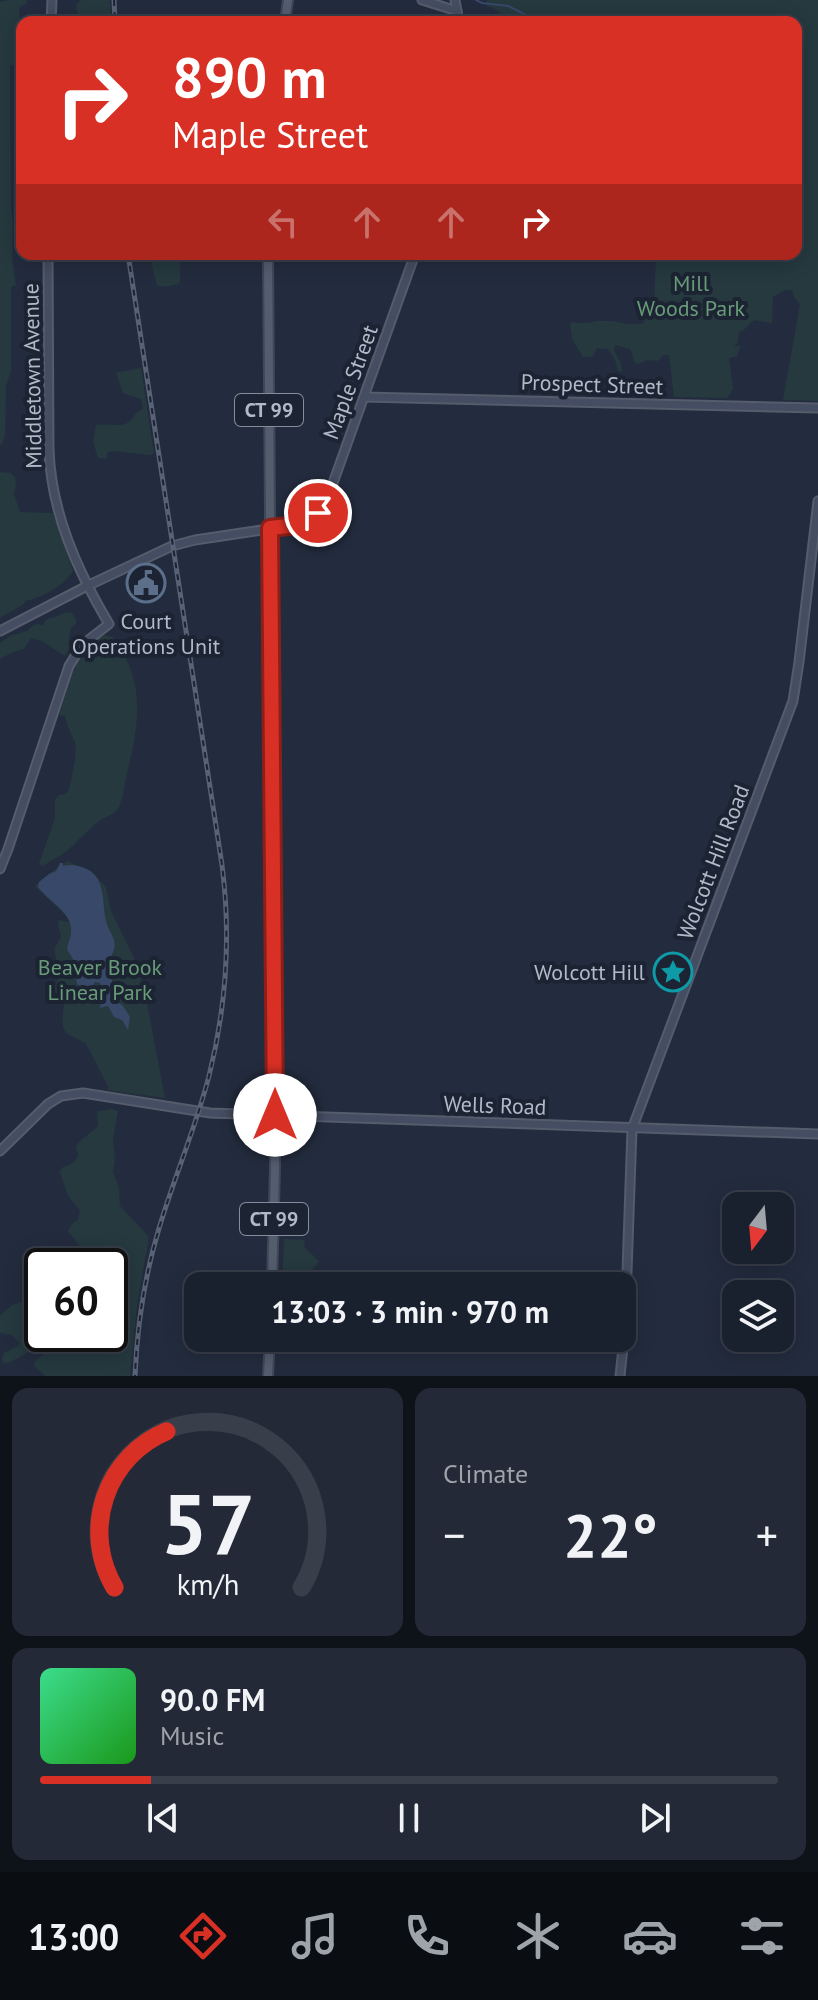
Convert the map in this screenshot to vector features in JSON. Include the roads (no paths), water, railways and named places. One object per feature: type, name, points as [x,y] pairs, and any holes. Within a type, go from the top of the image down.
[{"type":"main road","name":"CT 99","points":[[268,260],[275,1115],[272,1272]]},
{"type":"main road","points":[[268,1376],[269,1352]]},
{"type":"street","points":[[422,0],[457,11]]},
{"type":"street","points":[[455,0],[458,16]]},
{"type":"street","name":"Middletown Avenue","points":[[0,869],[73,657],[109,624],[87,586],[70,547],[51,479],[48,260]]},
{"type":"street","name":"Maple Street","points":[[0,631],[87,586],[182,543],[302,524],[315,516],[323,507],[413,260]]},
{"type":"street","name":"Prospect Street","points":[[364,397],[818,408]]},
{"type":"street","name":"Wolcott Hill Road","points":[[620,1376],[625,1329],[632,1129],[793,701],[818,501]]},
{"type":"street","name":"Wells Road","points":[[0,1151],[48,1104],[68,1094],[101,1094],[210,1113],[818,1134]]},
{"type":"water","points":[[60,863],[63,866],[82,867],[99,881],[106,922],[115,946],[110,958],[111,978],[117,991],[117,1001],[130,1017],[128,1030],[122,1020],[114,1017],[108,1006],[100,1008],[100,983],[95,982],[87,987],[77,984],[74,961],[67,949],[70,923],[38,887],[39,882],[56,871]]},
{"type":"waterway","points":[[476,0],[508,6],[528,16]]},
{"type":"railway","points":[[114,0],[115,16]]},
{"type":"railway","points":[[129,260],[222,865],[226,918],[223,998],[215,1050],[153,1250],[142,1303],[135,1376]]},
{"type":"place","name":"Court Operations Unit","points":[[146,583]]},
{"type":"place","name":"Wolcott Hill","points":[[673,972]]},
{"type":"park label","name":"Mill Woods Park","points":[[691,296]]},
{"type":"park label","name":"Beaver Brook Linear Park","points":[[100,980]]}]
